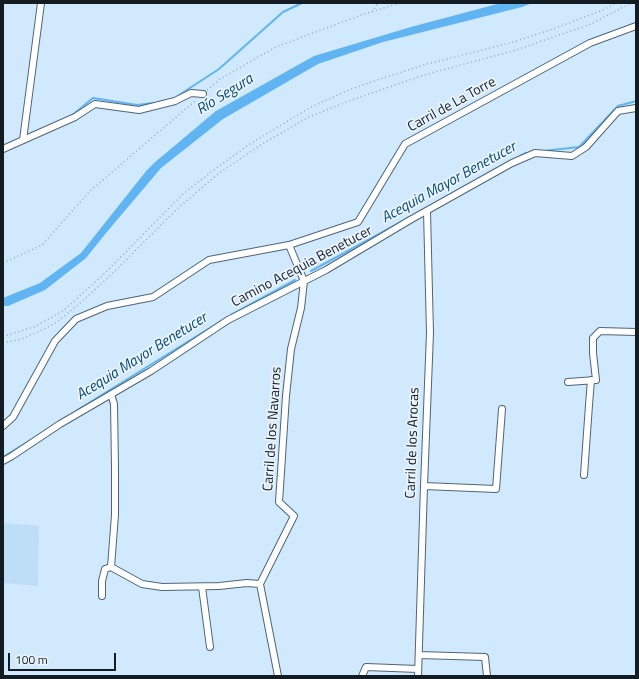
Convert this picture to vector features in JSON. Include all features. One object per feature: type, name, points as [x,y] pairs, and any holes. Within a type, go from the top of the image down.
[{"type":"street","points":[[24,140],[42,3]]},
{"type":"street","name":"Carril de La Torre","points":[[3,426],[13,417],[55,340],[76,319],[107,306],[153,297],[209,260],[289,245],[358,222],[406,144],[590,43],[636,26]]},
{"type":"street","points":[[3,149],[75,117],[95,104],[139,110],[175,101],[191,93],[203,94]]},
{"type":"street","name":"Camino Acequia Benetucer","points":[[3,461],[60,424],[151,371],[228,320],[326,270],[512,163],[534,153],[572,156],[586,147],[618,111],[636,108]]},
{"type":"street","name":"Carril de los Arocas","points":[[418,676],[430,332],[427,211]]},
{"type":"street","name":"Carril de los Navarros","points":[[260,584],[294,516],[280,502],[286,396],[291,349],[301,308],[304,281],[289,245]]},
{"type":"street","points":[[568,382],[596,380],[593,338],[600,331],[636,332]]},
{"type":"street","points":[[584,475],[591,380]]},
{"type":"street","points":[[111,394],[114,404],[115,468],[115,515],[111,566]]},
{"type":"street","points":[[424,486],[496,489],[502,409]]},
{"type":"street","points":[[111,566],[142,584],[162,587],[219,586],[247,583],[260,584],[278,676]]},
{"type":"street","points":[[102,596],[102,581],[105,569],[111,566]]},
{"type":"street","points":[[202,586],[210,647]]},
{"type":"street","points":[[419,655],[485,657],[487,676]]},
{"type":"street","points":[[362,676],[366,667],[418,669]]},
{"type":"path","points":[[372,12],[378,3]]},
{"type":"path","points":[[3,263],[42,245],[90,191],[220,79],[276,47],[400,3]]},
{"type":"path","points":[[3,336],[36,326],[63,311],[102,275],[183,194],[250,144],[311,107],[349,90],[383,78],[427,64],[550,30],[603,10],[616,3]]},
{"type":"path","points":[[3,343],[22,339],[57,322],[116,270],[176,210],[206,184],[262,144],[309,117],[349,100],[424,75],[513,51],[591,24],[631,3]]},
{"type":"shaded area","points":[[3,523],[39,526],[38,586],[3,583]]},
{"type":"water","points":[[501,3],[532,3],[522,7],[383,42],[318,64],[223,119],[161,168],[86,258],[45,290],[8,306],[3,306],[3,298],[40,283],[81,253],[147,170],[216,111],[314,56],[411,27]]},
{"type":"waterway","points":[[173,99],[219,69],[283,12],[302,3]]},
{"type":"waterway","points":[[70,117],[93,98],[137,105],[154,103]]},
{"type":"waterway","name":"Acequia Mayor Benetucer","points":[[543,151],[579,147],[618,106],[636,101]]},
{"type":"waterway","name":"Acequia Mayor Benetucer","points":[[520,156],[529,153]]},
{"type":"waterway","name":"Acequia Mayor Benetucer","points":[[311,271],[403,221]]},
{"type":"waterway","name":"Acequia Mayor Benetucer","points":[[231,315],[295,280]]},
{"type":"waterway","name":"Acequia Mayor Benetucer","points":[[76,411],[226,318]]},
{"type":"waterway","name":"Acequia Mayor Benetucer","points":[[3,457],[39,435]]},
{"type":"water label","name":"Río Segura","points":[[225,95]]}]
